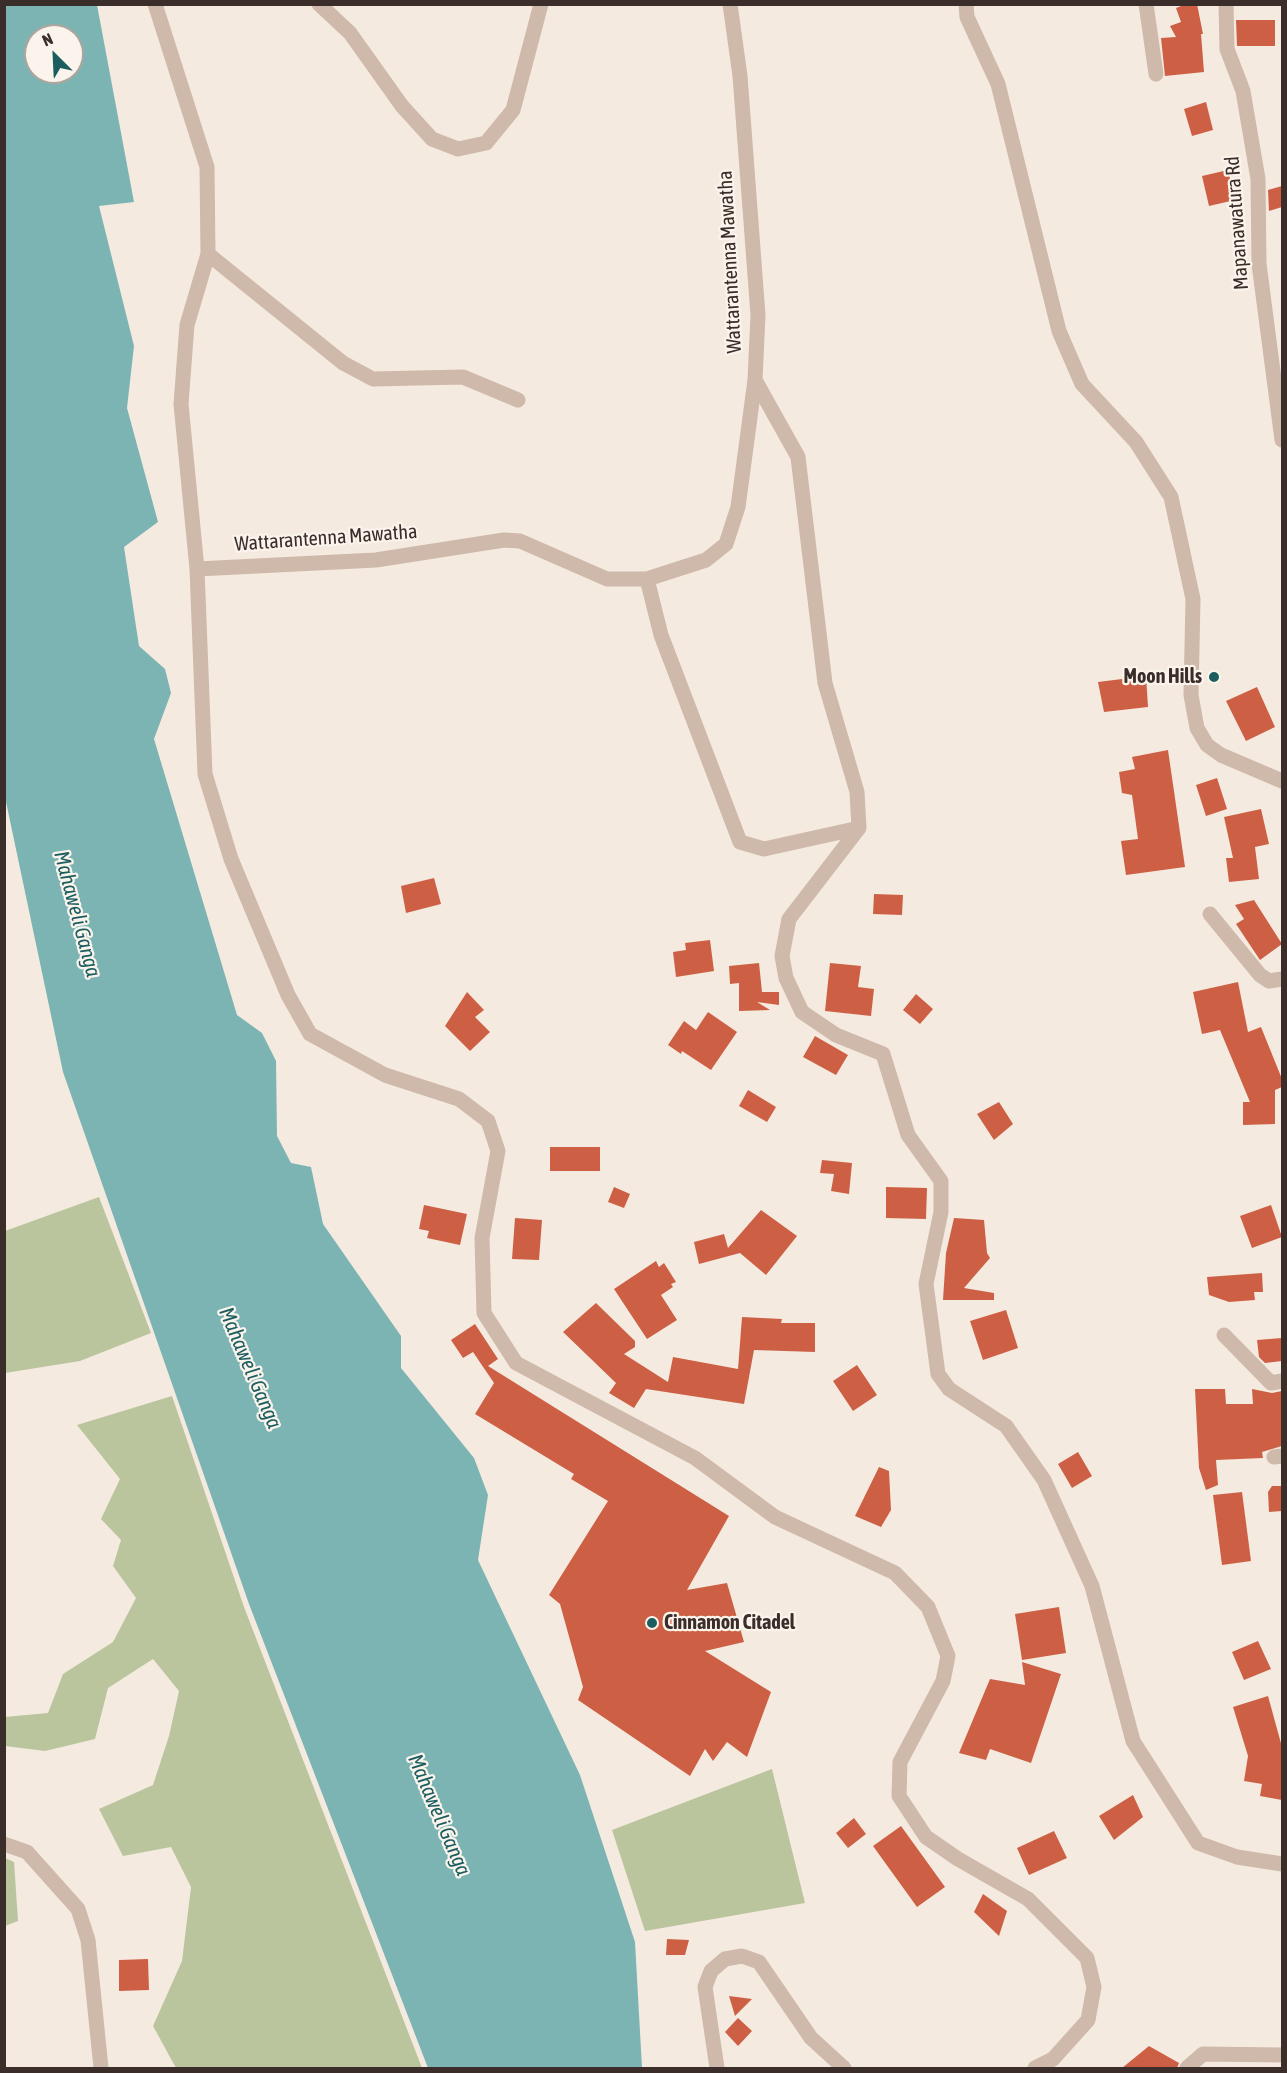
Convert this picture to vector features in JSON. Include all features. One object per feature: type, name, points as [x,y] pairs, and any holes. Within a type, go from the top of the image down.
[{"type":"street","points":[[155,4],[207,167],[208,254],[188,325],[181,404],[197,568],[205,774],[231,859],[288,995],[310,1034],[385,1075],[459,1099],[488,1121],[498,1151],[482,1238],[484,1313],[516,1363],[695,1458],[776,1517],[895,1573],[928,1607],[948,1656],[943,1681],[900,1762],[899,1796],[926,1837],[958,1859],[1028,1899],[1087,1958],[1094,1987],[1088,2020],[1053,2059],[1035,2068]]},
{"type":"street","points":[[318,4],[350,33],[402,106],[432,139],[458,149],[486,143],[513,110],[541,4]]},
{"type":"street","name":"Wattarantenna Mawatha","points":[[197,568],[376,560],[504,540],[520,541],[607,579],[646,579],[706,560],[726,544],[738,507],[755,380],[758,315],[740,76],[730,4]]},
{"type":"street","points":[[966,4],[967,17],[998,84],[1059,331],[1082,384],[1136,442],[1171,497],[1193,599],[1191,695],[1197,728],[1207,745],[1221,755],[1282,782]]},
{"type":"street","points":[[1146,4],[1156,74]]},
{"type":"street","name":"Mapanawatura Rd","points":[[1226,4],[1227,49],[1243,91],[1258,178],[1259,264],[1282,440]]},
{"type":"street","points":[[208,254],[343,363],[373,379],[463,377],[518,400]]},
{"type":"street","points":[[755,380],[798,457],[821,662],[857,792],[859,828],[789,918],[782,956],[786,978],[802,1012],[836,1035],[883,1054],[908,1135],[941,1181],[941,1212],[926,1284],[938,1374],[949,1389],[1006,1426],[1044,1480],[1092,1586],[1133,1741],[1198,1843],[1237,1857],[1282,1864]]},
{"type":"street","points":[[646,579],[661,635],[740,842],[764,849],[859,828]]},
{"type":"street","points":[[1210,914],[1260,975],[1269,981],[1282,979]]},
{"type":"street","points":[[1224,1335],[1271,1383],[1282,1381]]},
{"type":"street","points":[[4,1844],[27,1852],[78,1909],[88,1940],[101,2068]]},
{"type":"street","points":[[717,2068],[705,1987],[711,1971],[725,1959],[742,1956],[759,1962],[811,2038],[844,2068]]},
{"type":"street","points":[[1187,2068],[1203,2054],[1282,2055]]},
{"type":"green space","points":[[99,1197],[151,1333],[80,1361],[5,1373],[5,1231]]},
{"type":"green space","points":[[172,1396],[244,1607],[422,2068],[176,2068],[153,2026],[182,1961],[191,1887],[171,1847],[123,1856],[99,1809],[153,1785],[169,1736],[179,1691],[153,1659],[108,1688],[95,1739],[45,1751],[5,1746],[5,1717],[48,1713],[63,1674],[113,1642],[136,1598],[113,1566],[121,1540],[101,1519],[120,1479],[77,1425]]},
{"type":"green space","points":[[772,1769],[805,1903],[645,1931],[612,1830]]},
{"type":"green space","points":[[5,1858],[14,1862],[18,1921],[5,1926]]},
{"type":"water","name":"Mahaweli Ganga","points":[[4,5],[97,5],[134,202],[99,206],[134,346],[127,408],[158,522],[124,547],[139,646],[165,669],[171,693],[154,739],[237,1015],[262,1033],[276,1061],[277,1136],[291,1163],[311,1167],[323,1224],[401,1336],[401,1368],[474,1458],[488,1495],[478,1560],[580,1775],[635,1942],[642,2068],[428,2068],[249,1604],[63,1072],[5,797]]},
{"type":"building","points":[[1186,4],[1197,4],[1203,34],[1201,34],[1204,72],[1165,76],[1161,38],[1176,37],[1170,26],[1181,22],[1176,8]]},
{"type":"building","points":[[1236,20],[1275,20],[1275,46],[1237,46]]},
{"type":"building","points":[[1206,102],[1213,130],[1192,136],[1184,109]]},
{"type":"building","points":[[1228,170],[1235,200],[1209,206],[1202,176]]},
{"type":"building","points":[[1282,186],[1282,207],[1269,211],[1268,190]]},
{"type":"building","points":[[1146,676],[1148,707],[1104,712],[1098,682]]},
{"type":"building","points":[[1257,687],[1275,727],[1246,741],[1226,701]]},
{"type":"building","points":[[1168,750],[1185,867],[1126,875],[1121,841],[1138,839],[1132,795],[1122,793],[1119,772],[1135,769],[1132,757]]},
{"type":"building","points":[[1217,778],[1227,809],[1206,816],[1196,785]]},
{"type":"building","points":[[1261,809],[1269,844],[1255,847],[1259,879],[1229,882],[1226,858],[1233,858],[1224,817]]},
{"type":"building","points":[[434,878],[441,904],[406,913],[401,886]]},
{"type":"building","points":[[874,894],[903,895],[902,915],[873,914]]},
{"type":"building","points":[[1254,900],[1282,944],[1260,960],[1236,924],[1244,919],[1235,905]]},
{"type":"building","points":[[710,940],[714,971],[676,977],[673,952],[686,950],[685,943]]},
{"type":"building","points":[[759,963],[762,992],[779,992],[779,1005],[757,1002],[770,1010],[739,1011],[739,983],[730,984],[729,966]]},
{"type":"building","points":[[830,963],[861,966],[858,987],[874,989],[871,1016],[825,1011]]},
{"type":"building","points":[[1238,982],[1248,1032],[1261,1027],[1282,1079],[1282,1087],[1275,1090],[1275,1124],[1243,1125],[1243,1102],[1250,1102],[1220,1030],[1202,1034],[1193,992]]},
{"type":"building","points":[[467,992],[484,1010],[475,1017],[490,1032],[470,1051],[445,1026]]},
{"type":"building","points":[[916,994],[933,1009],[920,1024],[903,1010]]},
{"type":"building","points":[[708,1012],[737,1032],[711,1070],[682,1051],[681,1054],[668,1045],[684,1021],[696,1030]]},
{"type":"building","points":[[815,1036],[848,1055],[836,1075],[803,1057]]},
{"type":"building","points":[[748,1090],[776,1107],[767,1122],[739,1106]]},
{"type":"building","points":[[999,1102],[1013,1124],[994,1140],[977,1114]]},
{"type":"building","points":[[550,1147],[600,1147],[600,1171],[550,1171]]},
{"type":"building","points":[[822,1160],[852,1163],[849,1194],[831,1191],[834,1174],[820,1173]]},
{"type":"building","points":[[614,1187],[630,1194],[624,1208],[608,1202]]},
{"type":"building","points":[[886,1187],[927,1188],[926,1219],[886,1218]]},
{"type":"building","points":[[424,1205],[467,1214],[460,1245],[427,1238],[429,1231],[419,1229]]},
{"type":"building","points":[[1271,1205],[1282,1237],[1252,1248],[1240,1216]]},
{"type":"building","points":[[761,1210],[797,1236],[766,1275],[740,1253],[699,1264],[694,1242],[724,1234],[728,1248]]},
{"type":"building","points":[[515,1218],[542,1220],[539,1260],[512,1259]]},
{"type":"building","points":[[954,1218],[984,1220],[987,1253],[990,1258],[964,1288],[994,1293],[994,1300],[943,1300],[946,1253]]},
{"type":"building","points":[[656,1261],[659,1267],[664,1263],[676,1282],[671,1284],[673,1287],[661,1295],[677,1320],[647,1339],[614,1289]]},
{"type":"building","points":[[1262,1273],[1263,1292],[1254,1292],[1255,1300],[1229,1302],[1209,1295],[1207,1277]]},
{"type":"building","points":[[596,1303],[635,1341],[635,1347],[624,1354],[668,1382],[673,1357],[738,1369],[742,1317],[782,1319],[781,1323],[815,1323],[815,1352],[754,1350],[744,1404],[646,1389],[634,1408],[609,1393],[616,1383],[563,1332]]},
{"type":"building","points":[[1006,1310],[1018,1348],[983,1360],[970,1321]]},
{"type":"building","name":"Cinnamon Citadel","points":[[475,1324],[498,1359],[488,1366],[729,1516],[687,1590],[727,1583],[744,1642],[705,1651],[771,1692],[747,1757],[727,1742],[713,1761],[705,1749],[690,1776],[578,1700],[583,1687],[560,1604],[549,1595],[608,1501],[571,1479],[574,1474],[475,1414],[494,1383],[473,1352],[463,1358],[451,1340]]},
{"type":"building","points":[[1282,1338],[1282,1361],[1265,1363],[1259,1357],[1257,1340]]},
{"type":"building","points":[[857,1365],[877,1395],[853,1411],[833,1381]]},
{"type":"building","points":[[1195,1389],[1225,1389],[1226,1404],[1253,1404],[1252,1389],[1272,1393],[1282,1391],[1282,1446],[1262,1452],[1263,1458],[1216,1460],[1218,1485],[1206,1490],[1199,1468]]},
{"type":"building","points":[[1078,1452],[1092,1476],[1072,1488],[1058,1464]]},
{"type":"building","points":[[879,1467],[889,1471],[891,1510],[881,1527],[855,1516]]},
{"type":"building","points":[[1272,1486],[1282,1486],[1282,1511],[1269,1512],[1268,1492]]},
{"type":"building","points":[[1242,1492],[1251,1561],[1222,1565],[1213,1495]]},
{"type":"building","points":[[1059,1607],[1066,1653],[1022,1660],[1015,1614]]},
{"type":"building","points":[[1258,1641],[1271,1669],[1244,1680],[1232,1652]]},
{"type":"building","points":[[1022,1662],[1061,1674],[1031,1763],[990,1749],[986,1760],[959,1753],[990,1679],[1025,1685]]},
{"type":"building","points":[[1268,1696],[1282,1747],[1282,1800],[1260,1796],[1262,1784],[1244,1781],[1248,1756],[1233,1707]]},
{"type":"building","points":[[1133,1795],[1143,1817],[1114,1840],[1099,1816]]},
{"type":"building","points":[[854,1818],[866,1834],[848,1848],[836,1833]]},
{"type":"building","points":[[901,1826],[945,1887],[917,1907],[873,1846]]},
{"type":"building","points":[[1054,1831],[1067,1858],[1029,1875],[1017,1848]]},
{"type":"building","points":[[983,1894],[1007,1911],[999,1936],[974,1912]]},
{"type":"building","points":[[667,1939],[689,1940],[685,1955],[666,1955]]},
{"type":"building","points":[[148,1959],[149,1990],[119,1991],[119,1960]]},
{"type":"building","points":[[729,1996],[752,1999],[735,2016]]},
{"type":"building","points":[[738,2018],[752,2031],[738,2046],[725,2032]]},
{"type":"building","points":[[1149,2046],[1179,2063],[1177,2068],[1122,2068]]},
{"type":"place","name":"Moon Hills","points":[[1214,677]]},
{"type":"place","name":"Cinnamon Citadel","points":[[652,1623]]}]
